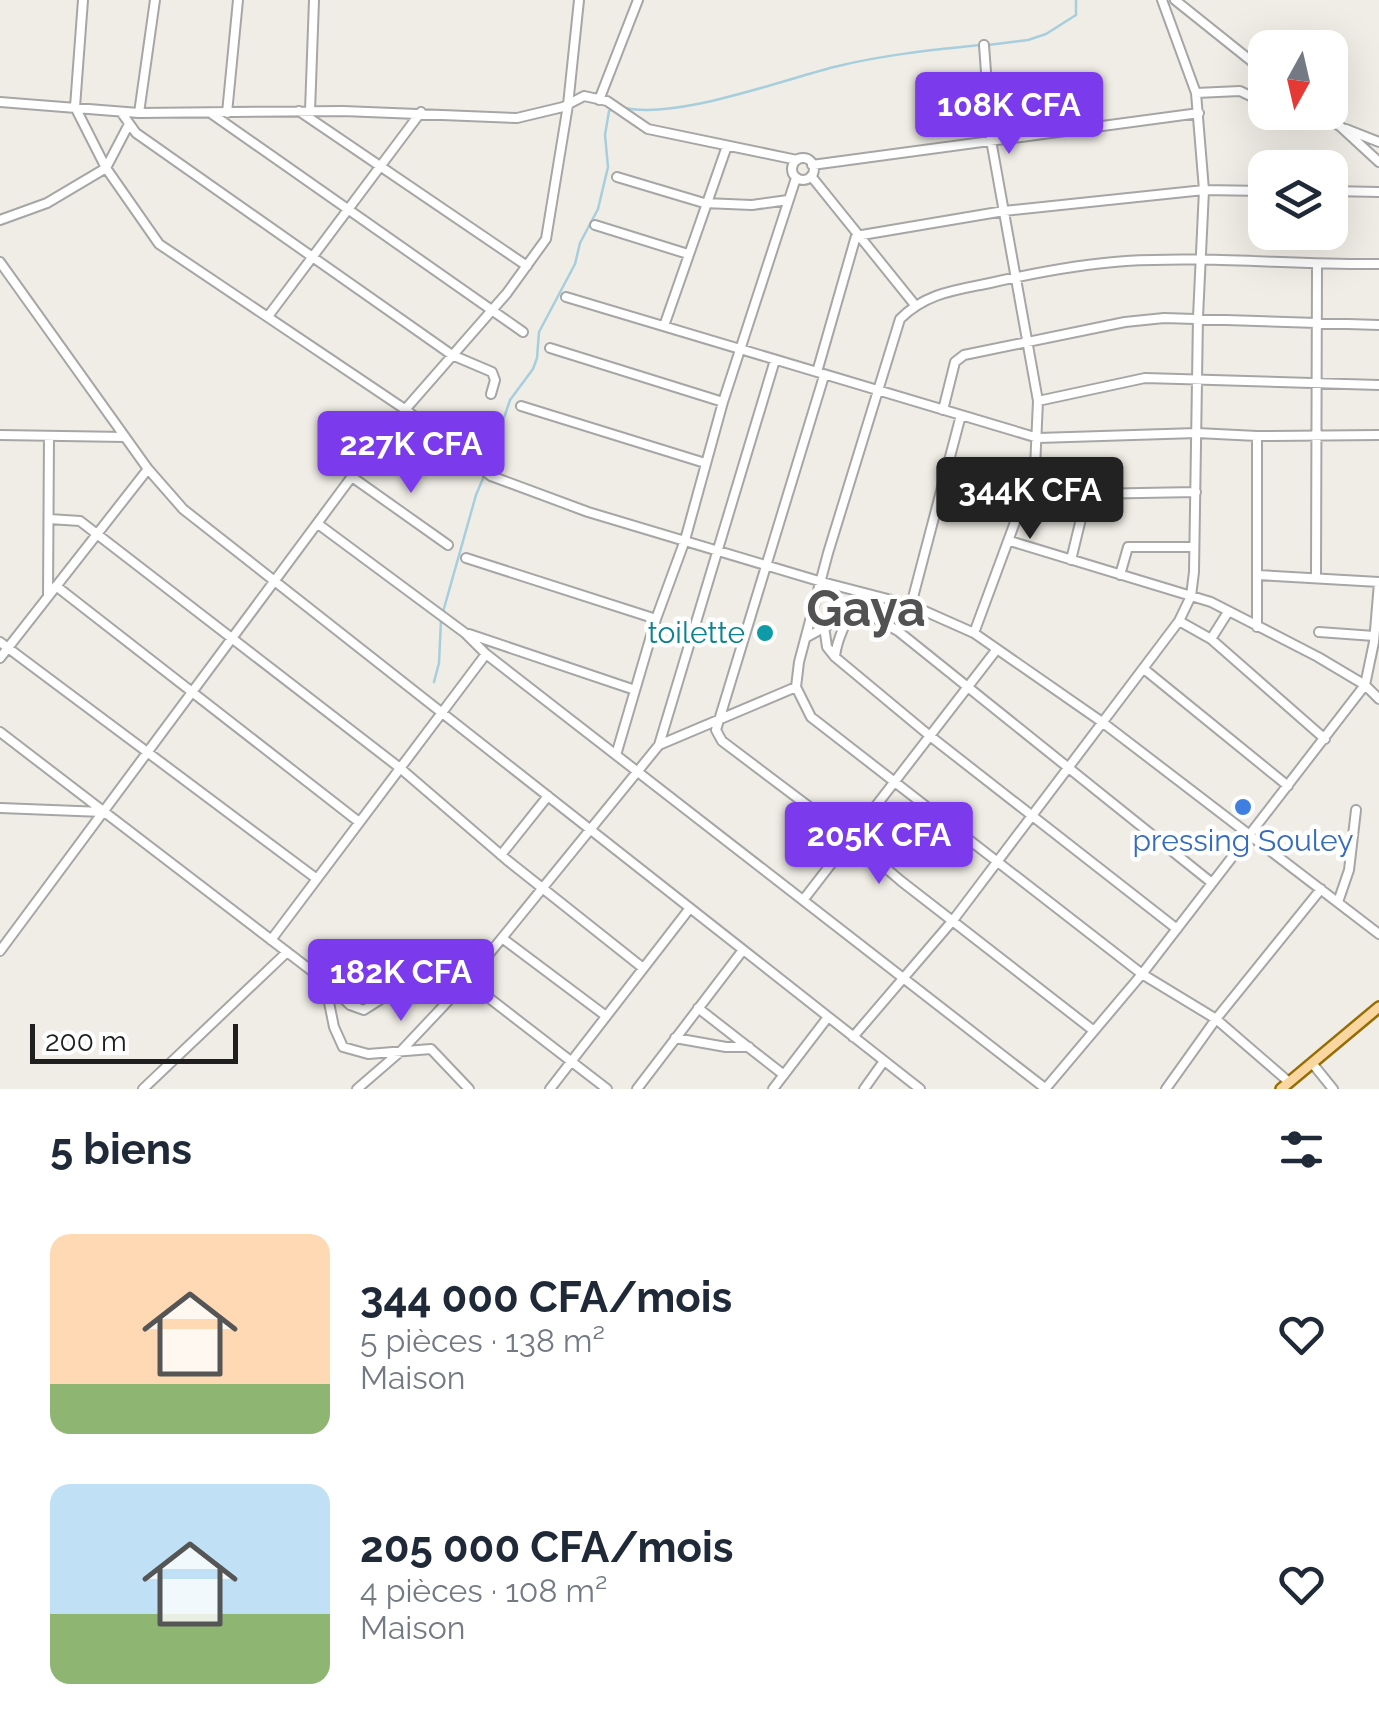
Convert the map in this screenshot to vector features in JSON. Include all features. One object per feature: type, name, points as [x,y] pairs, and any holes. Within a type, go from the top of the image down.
[{"type":"main road","points":[[1285,1085],[1379,1007]]},
{"type":"street","points":[[83,0],[75,107],[106,168],[159,244],[406,410],[490,476],[572,507],[910,605],[974,633],[1102,722],[1379,934]]},
{"type":"street","points":[[139,114],[155,0]]},
{"type":"street","points":[[226,113],[238,0]]},
{"type":"street","points":[[310,110],[314,0]]},
{"type":"street","points":[[0,951],[382,436],[492,311],[546,239],[580,0]]},
{"type":"street","points":[[599,100],[638,0]]},
{"type":"street","points":[[853,1036],[954,920],[1144,670],[1191,596],[1204,190],[1196,93],[1162,0]]},
{"type":"street","points":[[1168,14],[1173,0],[1248,59]]},
{"type":"street","points":[[974,633],[1035,468],[1038,438],[1038,401],[991,140],[984,45]]},
{"type":"street","points":[[1196,93],[1240,91],[1248,95]]},
{"type":"street","points":[[0,102],[139,114],[310,110],[516,118],[568,105],[584,96],[607,102],[648,129],[808,160],[812,165],[811,176],[914,304]]},
{"type":"street","points":[[298,110],[526,266]]},
{"type":"street","points":[[121,112],[136,133],[312,257],[452,355],[492,372],[492,394]]},
{"type":"street","points":[[268,315],[421,112]]},
{"type":"street","points":[[812,165],[1199,113]]},
{"type":"street","points":[[212,114],[524,332]]},
{"type":"street","points":[[0,220],[47,203],[106,168],[129,124]]},
{"type":"street","points":[[1343,130],[1379,162]]},
{"type":"street","points":[[1346,130],[1379,142]]},
{"type":"street","points":[[664,326],[726,146]]},
{"type":"street","points":[[616,754],[796,178],[792,168],[798,160]]},
{"type":"street","points":[[796,178],[805,180],[811,176]]},
{"type":"street","points":[[617,177],[704,203],[752,205],[788,200]]},
{"type":"street","points":[[856,236],[1004,211],[1204,190],[1248,191]]},
{"type":"street","points":[[1348,191],[1379,192]]},
{"type":"street","points":[[595,226],[688,254]]},
{"type":"street","points":[[856,236],[768,566],[716,730],[722,741],[1094,1031]]},
{"type":"street","points":[[1285,1085],[1216,1020],[1142,974],[811,716],[796,688],[799,662],[878,390],[900,319],[914,304],[935,295],[1018,277],[1122,261],[1379,264]]},
{"type":"street","points":[[0,262],[148,469],[183,509],[920,1089]]},
{"type":"street","points":[[1316,578],[1317,265]]},
{"type":"street","points":[[566,298],[1038,438],[1198,432],[1257,436],[1379,435]]},
{"type":"street","points":[[943,410],[954,362],[964,355],[1125,322],[1198,316],[1379,326]]},
{"type":"street","points":[[550,348],[724,402]]},
{"type":"street","points":[[658,746],[775,360]]},
{"type":"street","points":[[1038,401],[1145,378],[1379,384]]},
{"type":"street","points":[[521,406],[705,463]]},
{"type":"street","points":[[898,631],[910,605],[961,415]]},
{"type":"street","points":[[0,435],[125,437]]},
{"type":"street","points":[[48,596],[49,436]]},
{"type":"street","points":[[1257,436],[1258,627]]},
{"type":"street","points":[[0,658],[4,644],[48,596],[148,469]]},
{"type":"street","points":[[352,477],[448,544]]},
{"type":"street","points":[[1071,560],[1087,494],[1196,492]]},
{"type":"street","points":[[48,519],[80,521],[400,768],[643,968]]},
{"type":"street","points":[[318,524],[464,632],[486,654],[1046,1089],[1142,974],[1365,685],[1376,640],[1379,582],[1258,575]]},
{"type":"street","points":[[1010,541],[1191,596],[1365,685],[1379,699]]},
{"type":"street","points":[[1120,575],[1128,547],[1194,547]]},
{"type":"street","points":[[466,558],[656,619]]},
{"type":"street","points":[[56,586],[359,822]]},
{"type":"street","points":[[835,657],[836,644],[859,592]]},
{"type":"street","points":[[807,637],[824,626],[910,605]]},
{"type":"street","points":[[1212,639],[1228,612]]},
{"type":"street","points":[[867,613],[898,631],[1212,883]]},
{"type":"street","points":[[1179,620],[1212,639],[1325,739]]},
{"type":"street","points":[[824,626],[828,647],[835,657],[1176,929]]},
{"type":"street","points":[[464,632],[635,690]]},
{"type":"street","points":[[1319,632],[1376,640]]},
{"type":"street","points":[[4,644],[317,879]]},
{"type":"street","points":[[804,900],[996,649]]},
{"type":"street","points":[[270,940],[486,654]]},
{"type":"street","points":[[1144,670],[1288,786]]},
{"type":"street","points":[[357,1089],[401,1052],[467,980],[658,746],[796,688]]},
{"type":"street","points":[[0,732],[325,981],[350,1005],[364,1010],[400,987],[433,992],[467,980]]},
{"type":"street","points":[[501,855],[548,796]]},
{"type":"street","points":[[0,808],[104,812]]},
{"type":"street","points":[[1338,902],[1349,870],[1356,810]]},
{"type":"street","points":[[1166,1089],[1321,889]]},
{"type":"street","points":[[550,1089],[690,908]]},
{"type":"street","points":[[502,938],[606,1016]]},
{"type":"street","points":[[636,1089],[743,950]]},
{"type":"street","points":[[143,1089],[286,953]]},
{"type":"street","points":[[467,980],[608,1089]]},
{"type":"street","points":[[325,981],[334,1027],[343,1047],[368,1054],[431,1049],[468,1089]]},
{"type":"street","points":[[698,1008],[784,1075]]},
{"type":"street","points":[[774,1089],[828,1017]]},
{"type":"street","points":[[675,1038],[749,1047]]},
{"type":"street","points":[[864,1089],[884,1061]]},
{"type":"street","points":[[1312,1063],[1333,1089]]},
{"type":"waterway","points":[[988,45],[1046,34],[1076,15],[1076,0]]},
{"type":"waterway","points":[[621,107],[643,110],[697,104],[852,63],[980,45]]},
{"type":"waterway","points":[[487,469],[510,400],[533,369],[539,332],[575,264],[580,243],[598,209],[608,167],[605,135],[609,111],[613,109]]},
{"type":"waterway","points":[[443,612],[484,476]]},
{"type":"waterway","points":[[434,682],[441,620]]},
{"type":"place","name":"toilette","points":[[765,633]]},
{"type":"place","name":"pressing Souley","points":[[1243,807]]},
{"type":"district","name":"Gaya","points":[[866,608]]}]
